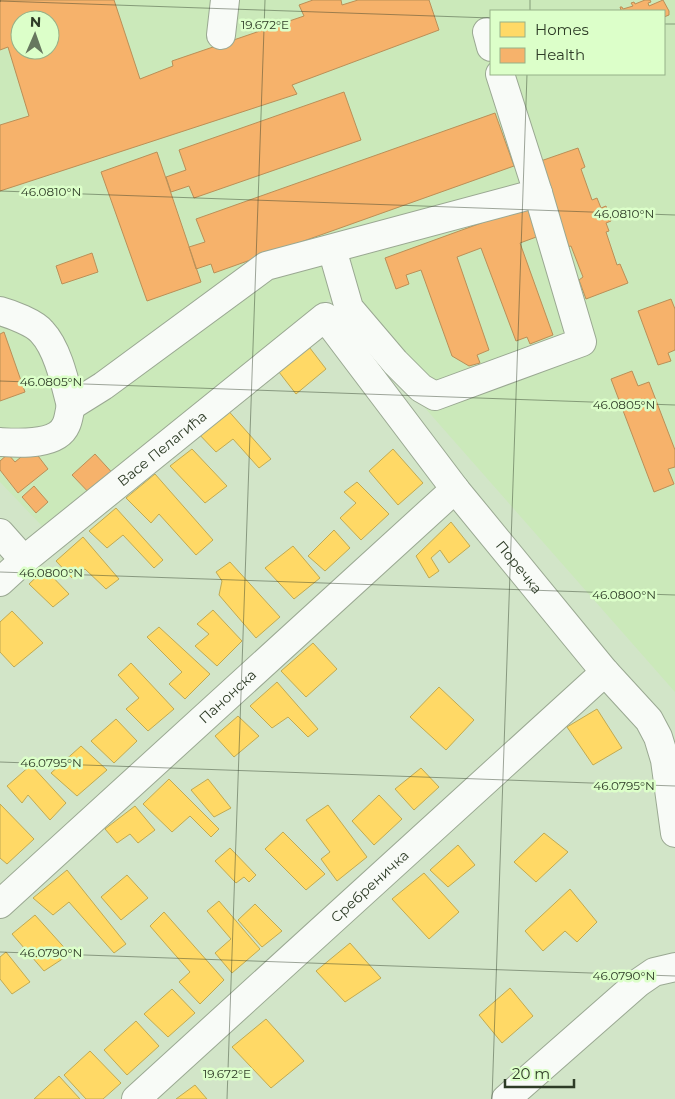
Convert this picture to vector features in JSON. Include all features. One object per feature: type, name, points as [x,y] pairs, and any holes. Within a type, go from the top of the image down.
[{"type":"street","points":[[221,35],[225,0]]},
{"type":"street","points":[[332,249],[349,308],[420,388],[435,396],[582,342],[538,193],[500,75]]},
{"type":"street","points":[[71,406],[103,386],[266,266],[538,193]]},
{"type":"street","points":[[0,311],[42,330],[53,349],[71,406],[66,426],[56,436],[28,442],[0,442]]},
{"type":"street","name":"Поречка","points":[[325,316],[455,489],[604,672],[649,720],[658,738],[665,760],[675,833]]},
{"type":"street","name":"Васе Пелагића","points":[[0,582],[24,560],[325,316]]},
{"type":"street","name":"Панонска","points":[[0,904],[455,489]]},
{"type":"street","points":[[0,533],[24,560]]},
{"type":"street","name":"Сребреничка","points":[[136,1099],[604,672]]},
{"type":"street","points":[[506,1099],[638,984],[654,972],[675,967]]},
{"type":"shaded area","points":[[0,0],[675,0],[675,692],[329,299],[42,526],[0,482]]},
{"type":"building: Homes","points":[[303,339],[326,369],[296,394],[272,363]]},
{"type":"building: Homes","points":[[225,407],[271,459],[259,468],[233,439],[216,452],[196,431]]},
{"type":"building: Homes","points":[[192,449],[227,486],[205,503],[170,466]]},
{"type":"building: Homes","points":[[393,449],[423,483],[398,505],[369,471]]},
{"type":"building: Homes","points":[[155,474],[213,540],[196,555],[159,514],[151,523],[126,498]]},
{"type":"building: Homes","points":[[357,482],[389,514],[361,540],[340,518],[356,503],[344,492]]},
{"type":"building: Homes","points":[[116,508],[163,560],[154,568],[123,535],[107,548],[89,531]]},
{"type":"building: Homes","points":[[451,522],[470,546],[449,563],[440,550],[431,558],[439,571],[429,578],[416,556]]},
{"type":"building: Homes","points":[[334,530],[350,548],[325,571],[308,556]]},
{"type":"building: Homes","points":[[83,537],[119,579],[106,589],[85,569],[72,578],[56,561]]},
{"type":"building: Homes","points":[[293,546],[320,578],[294,599],[265,568]]},
{"type":"building: Homes","points":[[230,562],[280,617],[256,638],[219,595],[222,581],[216,572]]},
{"type":"building: Homes","points":[[45,569],[69,594],[53,607],[29,584]]},
{"type":"building: Homes","points":[[213,610],[242,641],[217,666],[195,646],[209,634],[197,624]]},
{"type":"building: Homes","points":[[12,611],[43,643],[14,667],[0,652],[0,622]]},
{"type":"building: Homes","points":[[159,627],[210,674],[185,699],[169,684],[182,672],[147,637]]},
{"type":"building: Homes","points":[[313,643],[337,669],[306,697],[281,671]]},
{"type":"building: Homes","points":[[131,663],[174,709],[148,731],[126,709],[139,698],[118,675]]},
{"type":"building: Homes","points":[[277,682],[318,729],[308,737],[288,717],[272,728],[250,706]]},
{"type":"building: Homes","points":[[439,687],[474,720],[446,750],[410,717]]},
{"type":"building: Homes","points":[[597,709],[622,748],[593,765],[567,727]]},
{"type":"building: Homes","points":[[238,716],[259,736],[234,757],[215,736]]},
{"type":"building: Homes","points":[[116,719],[137,741],[114,763],[91,741]]},
{"type":"building: Homes","points":[[81,746],[107,770],[77,796],[51,773]]},
{"type":"building: Homes","points":[[31,765],[66,803],[50,820],[28,795],[22,803],[7,786]]},
{"type":"building: Homes","points":[[421,768],[439,787],[414,810],[395,789]]},
{"type":"building: Homes","points":[[169,779],[219,829],[211,837],[190,816],[172,832],[143,804]]},
{"type":"building: Homes","points":[[208,779],[231,808],[214,817],[191,790]]},
{"type":"building: Homes","points":[[379,795],[402,819],[374,845],[352,821]]},
{"type":"building: Homes","points":[[0,804],[34,839],[7,864],[0,858]]},
{"type":"building: Homes","points":[[328,805],[367,857],[337,881],[321,859],[330,852],[306,820]]},
{"type":"building: Homes","points":[[135,806],[155,830],[138,843],[130,834],[117,843],[105,829]]},
{"type":"building: Homes","points":[[283,832],[325,874],[306,890],[265,849]]},
{"type":"building: Homes","points":[[544,833],[568,852],[536,882],[514,862]]},
{"type":"building: Homes","points":[[458,845],[475,865],[448,887],[430,870]]},
{"type":"building: Homes","points":[[230,848],[256,875],[249,882],[244,877],[236,883],[215,861]]},
{"type":"building: Homes","points":[[67,870],[126,944],[114,953],[69,902],[53,915],[33,898]]},
{"type":"building: Homes","points":[[424,873],[459,912],[429,939],[392,899]]},
{"type":"building: Homes","points":[[127,875],[148,898],[121,920],[101,897]]},
{"type":"building: Homes","points":[[570,889],[597,922],[577,942],[565,931],[543,951],[525,931]]},
{"type":"building: Homes","points":[[219,901],[260,949],[232,973],[215,953],[231,939],[207,911]]},
{"type":"building: Homes","points":[[255,904],[282,931],[262,947],[238,920]]},
{"type":"building: Homes","points":[[164,912],[224,980],[200,1004],[179,982],[190,972],[150,926]]},
{"type":"building: Homes","points":[[35,915],[70,954],[44,971],[12,934]]},
{"type":"building: Homes","points":[[350,943],[381,978],[345,1002],[316,971]]},
{"type":"building: Homes","points":[[6,952],[30,982],[12,994],[0,979],[0,957]]},
{"type":"building: Homes","points":[[510,988],[533,1016],[502,1043],[479,1015]]},
{"type":"building: Homes","points":[[172,989],[195,1013],[168,1037],[144,1014]]},
{"type":"building: Homes","points":[[266,1019],[304,1061],[271,1088],[232,1047]]},
{"type":"building: Homes","points":[[136,1021],[159,1046],[127,1075],[104,1050]]},
{"type":"building: Homes","points":[[90,1051],[121,1083],[103,1099],[86,1099],[64,1075]]},
{"type":"building: Homes","points":[[59,1076],[80,1099],[34,1099]]},
{"type":"building: Homes","points":[[195,1085],[207,1099],[176,1099]]},
{"type":"building: Health","points":[[0,0],[114,0],[140,79],[173,66],[172,61],[304,16],[299,5],[313,0],[341,0],[342,5],[358,0],[429,0],[439,30],[292,85],[297,94],[0,191],[0,125],[29,116],[12,60],[60,60],[60,10],[10,10],[10,54],[8,47],[0,50]]},
{"type":"building: Health","points":[[650,0],[649,6],[663,0],[669,15],[665,17],[665,10],[621,10],[620,7],[623,9],[633,6],[631,3],[634,2],[635,4]]},
{"type":"building: Health","points":[[344,92],[361,140],[194,198],[189,186],[171,192],[166,177],[186,170],[179,150]]},
{"type":"building: Health","points":[[495,113],[514,166],[214,273],[211,264],[196,269],[189,247],[205,242],[196,219]]},
{"type":"building: Health","points":[[578,148],[585,167],[581,169],[592,200],[597,198],[601,208],[606,206],[611,221],[606,223],[609,231],[606,232],[617,265],[620,264],[628,283],[586,299],[579,280],[583,277],[571,246],[567,247],[554,215],[559,213],[547,180],[535,163]]},
{"type":"building: Health","points":[[157,152],[201,282],[147,301],[101,172]]},
{"type":"building: Health","points":[[528,206],[539,236],[520,243],[553,335],[530,344],[527,337],[516,341],[481,248],[457,257],[489,350],[477,355],[480,363],[469,366],[452,356],[421,270],[406,275],[409,284],[396,289],[385,258]]},
{"type":"building: Health","points":[[92,253],[98,272],[62,284],[56,266]]},
{"type":"building: Health","points":[[671,299],[675,309],[675,350],[668,353],[671,361],[658,365],[638,311]]},
{"type":"building: Health","points":[[4,332],[25,392],[0,401],[0,334]]},
{"type":"building: Health","points":[[632,371],[638,386],[649,382],[675,450],[675,467],[668,469],[674,484],[654,492],[611,379]]},
{"type":"building: Health","points":[[32,448],[48,469],[18,493],[0,470],[0,461],[8,454],[15,462]]},
{"type":"building: Health","points":[[95,454],[117,478],[94,498],[72,475]]},
{"type":"building: Health","points":[[34,486],[48,502],[36,513],[22,497]]}]
